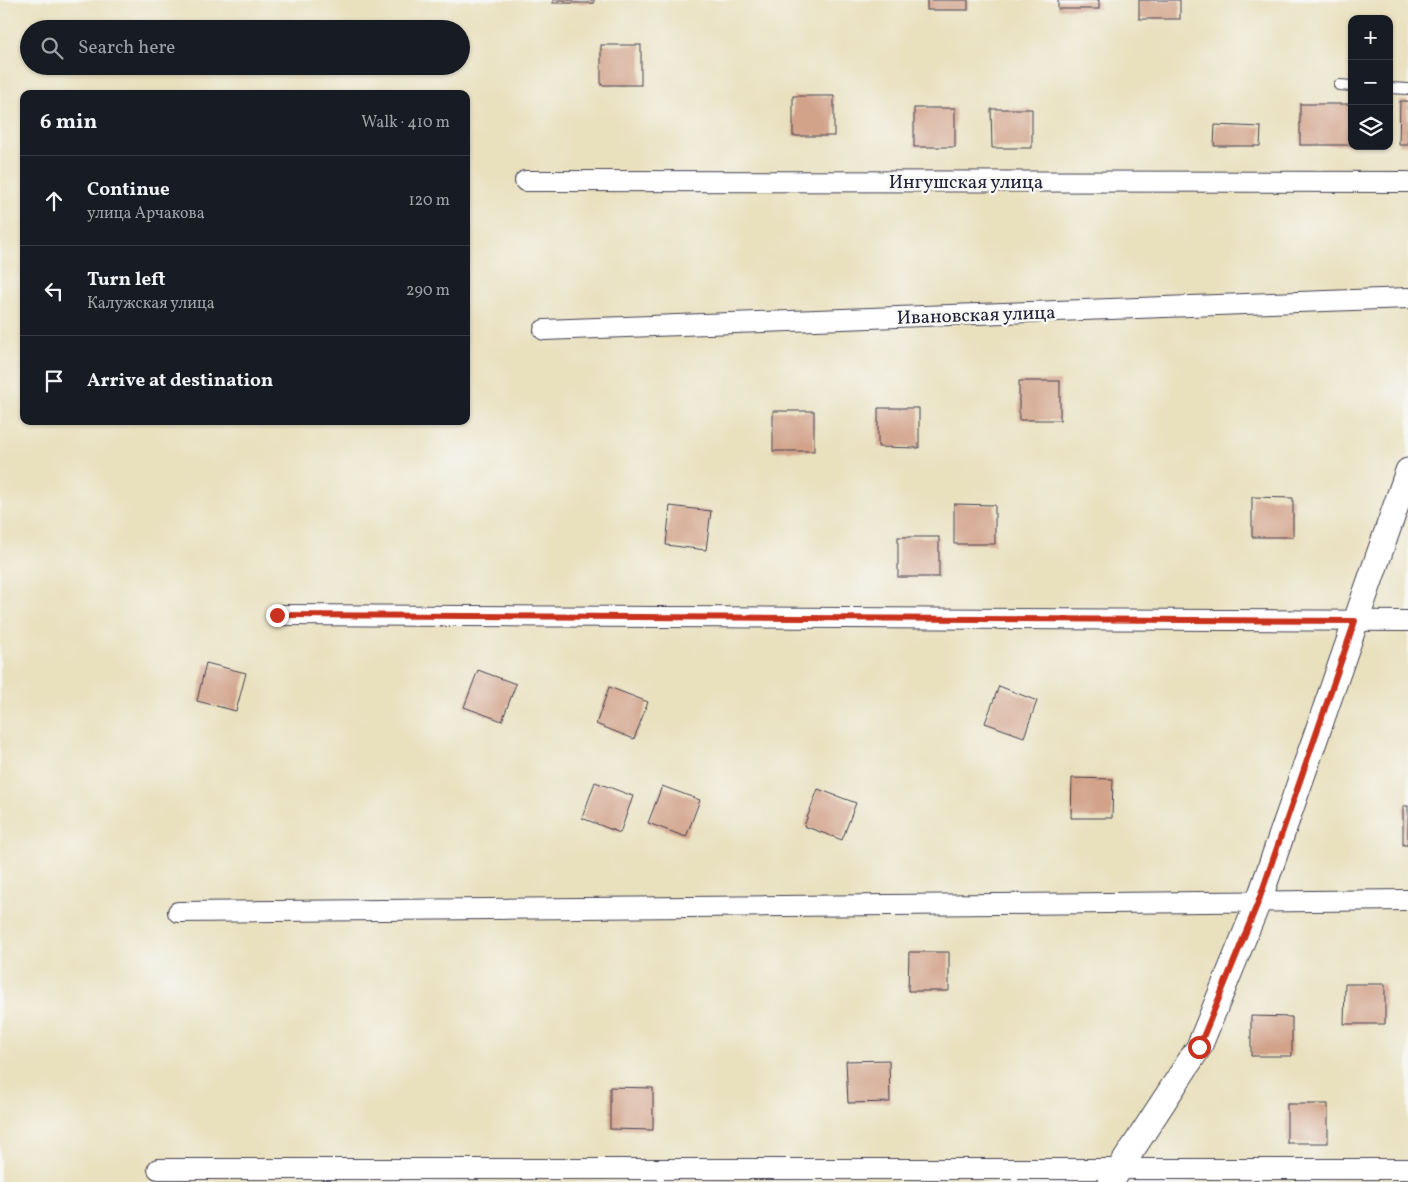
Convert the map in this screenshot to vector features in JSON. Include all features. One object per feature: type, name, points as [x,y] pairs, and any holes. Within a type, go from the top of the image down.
[{"type":"street","name":"Ингушская улица","points":[[524,181],[1408,182]]},
{"type":"street","name":"Ивановская улица","points":[[544,330],[1408,298]]},
{"type":"street","points":[[1115,1175],[1199,1047],[1259,900],[1408,471]]},
{"type":"street","points":[[277,615],[1408,621]]},
{"type":"street","points":[[178,912],[1408,900]]},
{"type":"street","points":[[158,1169],[1115,1175],[1408,1169]]},
{"type":"lane","points":[[1339,85],[1348,86]]},
{"type":"lane","points":[[1393,88],[1408,88]]},
{"type":"building","points":[[553,0],[594,0],[594,3],[553,3]]},
{"type":"building","points":[[927,0],[968,0],[968,10],[927,10]]},
{"type":"building","points":[[1058,0],[1099,0],[1099,9],[1058,9]]},
{"type":"building","points":[[1139,0],[1180,0],[1180,19],[1139,19]]},
{"type":"building","points":[[601,45],[641,45],[641,85],[601,85]]},
{"type":"building","points":[[793,96],[834,96],[834,136],[793,136]]},
{"type":"building","points":[[1400,101],[1408,101],[1408,145],[1399,145]]},
{"type":"building","points":[[1300,104],[1348,104],[1348,145],[1300,145]]},
{"type":"building","points":[[914,108],[955,108],[955,147],[914,147]]},
{"type":"building","points":[[991,109],[1032,109],[1032,148],[992,148]]},
{"type":"building","points":[[1215,125],[1261,127],[1260,146],[1214,146]]},
{"type":"building","points":[[1019,381],[1060,381],[1060,420],[1019,420]]},
{"type":"building","points":[[878,408],[919,408],[919,448],[878,447]]},
{"type":"building","points":[[773,411],[814,411],[814,451],[773,451]]},
{"type":"building","points":[[1252,497],[1293,498],[1293,537],[1252,537]]},
{"type":"building","points":[[954,504],[995,505],[995,544],[954,544]]},
{"type":"building","points":[[670,506],[711,511],[706,550],[666,545]]},
{"type":"building","points":[[898,537],[939,537],[939,577],[898,577]]},
{"type":"building","points":[[206,663],[246,673],[236,711],[197,701]]},
{"type":"building","points":[[478,670],[516,684],[502,721],[464,707]]},
{"type":"building","points":[[999,686],[1037,701],[1024,737],[985,723]]},
{"type":"building","points":[[609,687],[648,702],[634,739],[596,724]]},
{"type":"building","points":[[1072,778],[1113,779],[1112,818],[1071,818]]},
{"type":"building","points":[[595,782],[633,796],[620,833],[582,818]]},
{"type":"building","points":[[662,786],[700,800],[686,837],[648,823]]},
{"type":"building","points":[[818,789],[856,803],[842,840],[804,826]]},
{"type":"building","points":[[1403,806],[1408,806],[1408,845],[1403,845]]},
{"type":"building","points":[[909,952],[949,952],[949,991],[908,991]]},
{"type":"building","points":[[1345,984],[1385,984],[1385,1024],[1344,1024]]},
{"type":"building","points":[[1251,1016],[1292,1017],[1292,1056],[1251,1056]]},
{"type":"building","points":[[889,1060],[890,1102],[848,1103],[846,1061]]},
{"type":"building","points":[[610,1087],[653,1088],[653,1130],[610,1129]]},
{"type":"building","points":[[1287,1104],[1328,1104],[1328,1143],[1287,1143]]},
{"type":"route","points":[[277,615],[1355,621],[1259,900],[1199,1047]]}]
